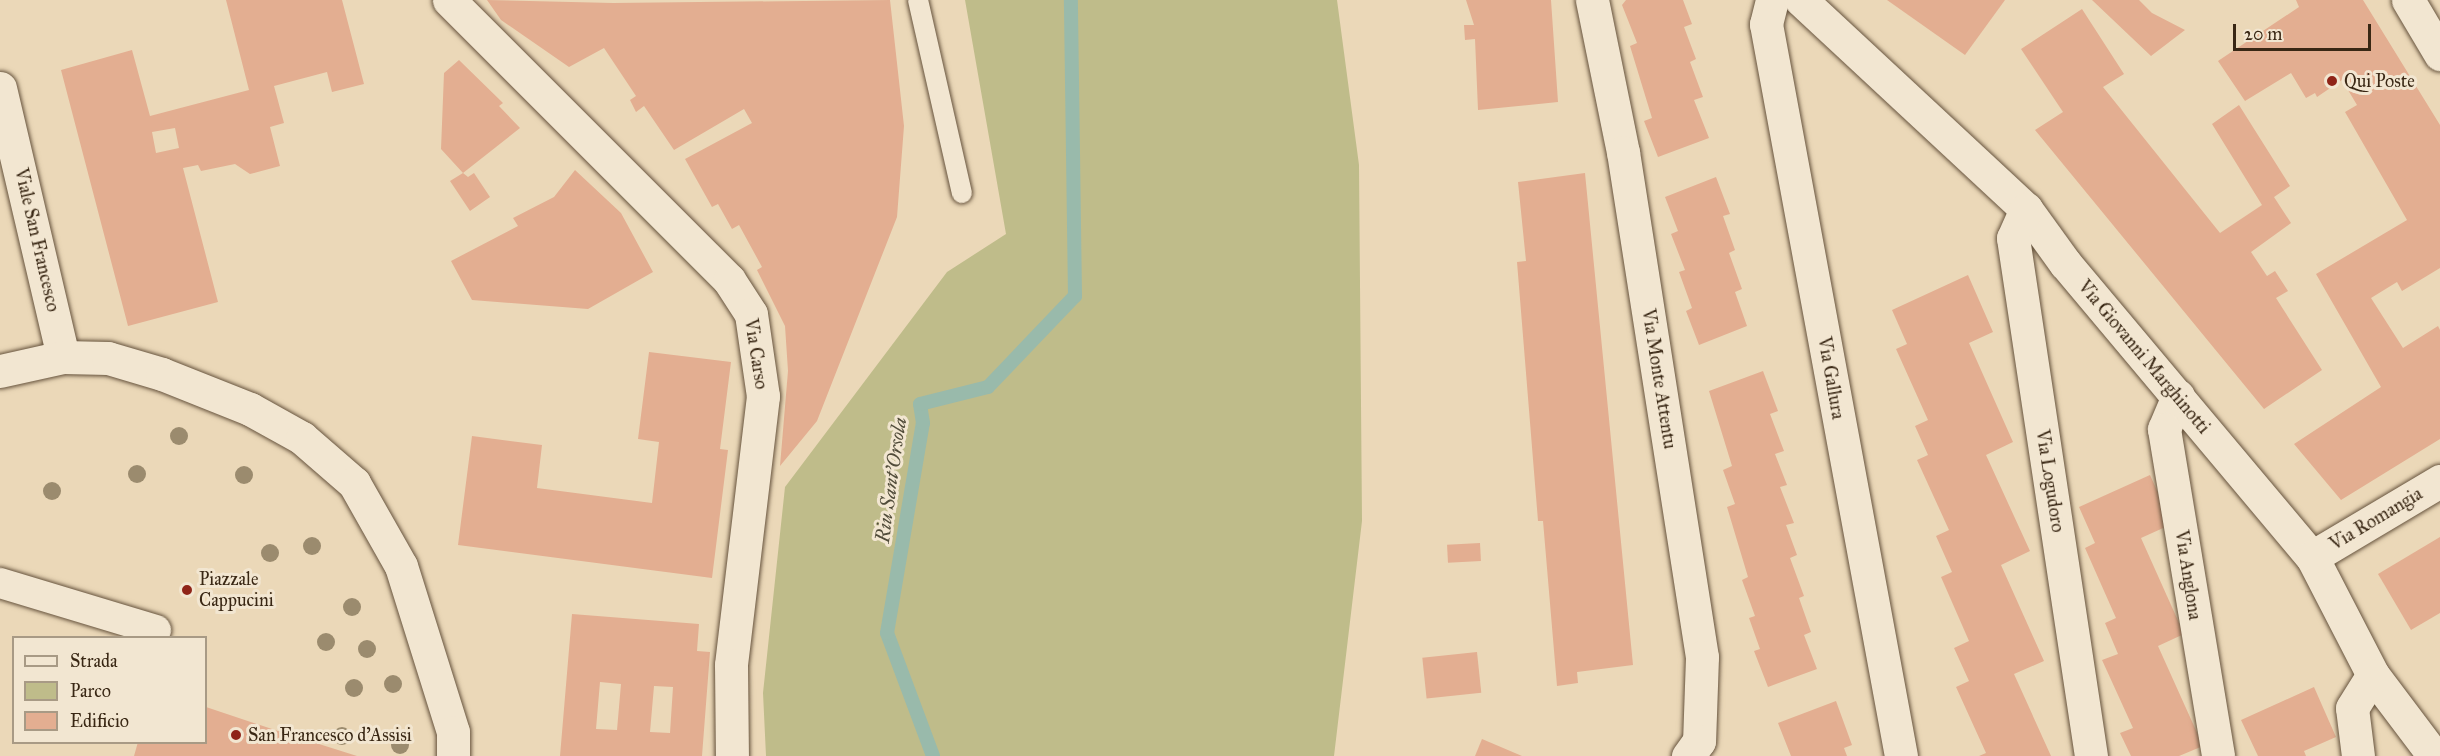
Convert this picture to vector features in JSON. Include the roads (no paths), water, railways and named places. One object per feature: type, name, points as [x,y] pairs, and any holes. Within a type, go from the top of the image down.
[{"type":"street","name":"Via Carso","points":[[449,0],[721,272],[751,314],[763,396],[731,664],[732,756]]},
{"type":"street","name":"Via Monte Attentu","points":[[1592,0],[1623,152],[1702,657],[1695,751]]},
{"type":"street","name":"Via Gallura","points":[[1772,0],[1766,24],[1901,756]]},
{"type":"street","name":"Via Giovanni Marghinotti","points":[[1801,0],[2026,209],[2065,263],[2312,557],[2373,675],[2434,756]]},
{"type":"street","points":[[2408,0],[2440,54]]},
{"type":"street","name":"Viale San Francesco","points":[[0,88],[63,357]]},
{"type":"street","name":"Via Logudoro","points":[[2026,209],[2013,238],[2091,756]]},
{"type":"street","points":[[0,371],[63,357],[108,358],[162,374],[250,409],[302,438],[354,483],[401,566],[453,732],[453,756]]},
{"type":"street","name":"Via Anglona","points":[[2178,396],[2164,429],[2217,756]]},
{"type":"street","name":"Via Romangia","points":[[2312,557],[2440,481]]},
{"type":"street","points":[[0,583],[156,630]]},
{"type":"street","points":[[2358,756],[2352,708],[2373,675]]},
{"type":"lane","points":[[918,0],[962,194]]},
{"type":"waterway","name":"Riu Sant'Orsola","points":[[933,756],[887,633],[923,423],[920,404],[988,387],[1075,296],[1071,0]]},
{"type":"place","name":"Qui Poste","points":[[2332,81]]},
{"type":"place","name":"Piazzale Cappucini","points":[[187,590]]},
{"type":"place","name":"San Francesco d'Assisi","points":[[236,735]]}]
